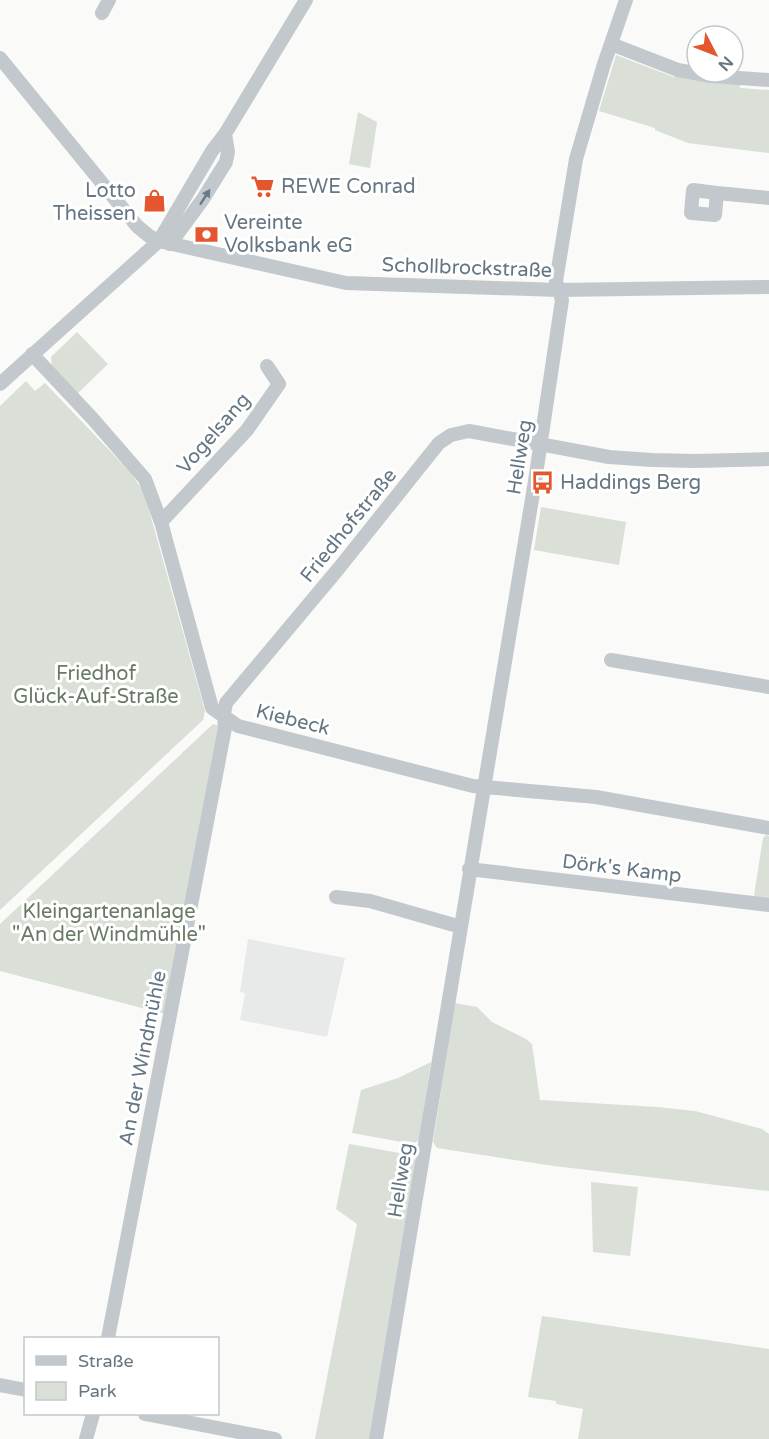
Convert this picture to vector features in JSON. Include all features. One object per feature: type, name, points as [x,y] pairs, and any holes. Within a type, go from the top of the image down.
[{"type":"street","points":[[102,13],[109,0]]},
{"type":"street","points":[[0,384],[131,265],[165,242],[212,151],[225,134],[306,0]]},
{"type":"street","name":"Hellweg","points":[[376,1439],[541,444],[562,300],[556,280],[576,159],[626,0]]},
{"type":"street","points":[[611,44],[678,70],[711,76],[769,80]]},
{"type":"street","name":"Schollbrockstraße","points":[[0,58],[137,226],[149,236],[165,242],[346,283],[560,290],[769,287]]},
{"type":"street","points":[[717,193],[769,198]]},
{"type":"street","name":"Kiebeck","points":[[32,354],[145,479],[161,522],[212,708],[224,714],[238,726],[473,786],[596,797],[769,828]]},
{"type":"street","name":"Vogelsang","points":[[161,522],[247,430],[279,384],[267,366]]},
{"type":"street","name":"Friedhofstraße","points":[[224,714],[226,703],[339,568],[439,443],[451,435],[469,431],[541,444]]},
{"type":"street","points":[[541,444],[609,457],[652,460],[769,459]]},
{"type":"street","points":[[611,660],[769,687]]},
{"type":"street","name":"An der Windmühle","points":[[108,1337],[223,740],[224,714]]},
{"type":"street","name":"Dörk's Kamp","points":[[469,869],[769,905]]},
{"type":"street","points":[[336,897],[370,901],[461,927]]},
{"type":"street","points":[[0,1384],[24,1390]]},
{"type":"street","points":[[86,1439],[92,1415]]},
{"type":"street","points":[[155,1415],[275,1439]]},
{"type":"shaded area","points":[[248,939],[345,958],[327,1037],[240,1020],[245,993],[240,992]]},
{"type":"green space","points":[[616,55],[674,77],[676,72],[685,74],[685,84],[740,84],[740,88],[769,90],[769,153],[688,143],[655,130],[655,128],[599,111]]},
{"type":"green space","points":[[358,112],[377,122],[370,168],[349,164]]},
{"type":"green space","points":[[77,332],[108,364],[77,394],[52,367],[51,357]]},
{"type":"green space","name":"Friedhof Glück-Auf-Straße","points":[[26,381],[35,391],[45,383],[131,473],[141,488],[205,711],[203,720],[0,910],[0,406]]},
{"type":"green space","points":[[541,507],[626,522],[619,565],[534,550]]},
{"type":"green space","name":"Kleingartenanlage \"An der Windmühle\"","points":[[213,724],[221,726],[165,1014],[0,971],[0,924]]},
{"type":"green space","points":[[766,835],[769,836],[769,900],[757,899],[754,895],[763,838]]},
{"type":"green space","points":[[455,1003],[477,1007],[492,1022],[532,1044],[540,1100],[695,1111],[762,1129],[769,1134],[769,1191],[554,1166],[437,1148],[433,1142]]},
{"type":"green space","points":[[431,1062],[419,1140],[413,1144],[352,1133],[361,1090],[398,1078]]},
{"type":"green space","points":[[349,1144],[411,1155],[415,1161],[369,1439],[315,1439],[357,1224],[336,1209]]},
{"type":"green space","points":[[591,1182],[638,1187],[630,1256],[593,1252]]},
{"type":"green space","points":[[542,1316],[769,1349],[769,1439],[578,1439],[583,1409],[556,1404],[556,1401],[528,1397]]},
{"type":"place","name":"REWE Conrad","points":[[263,186]]},
{"type":"place","name":"Lotto Theissen","points":[[154,201]]},
{"type":"place","name":"Vereinte Volksbank eG","points":[[206,234]]},
{"type":"place","name":"Haddings Berg","points":[[542,482]]}]
